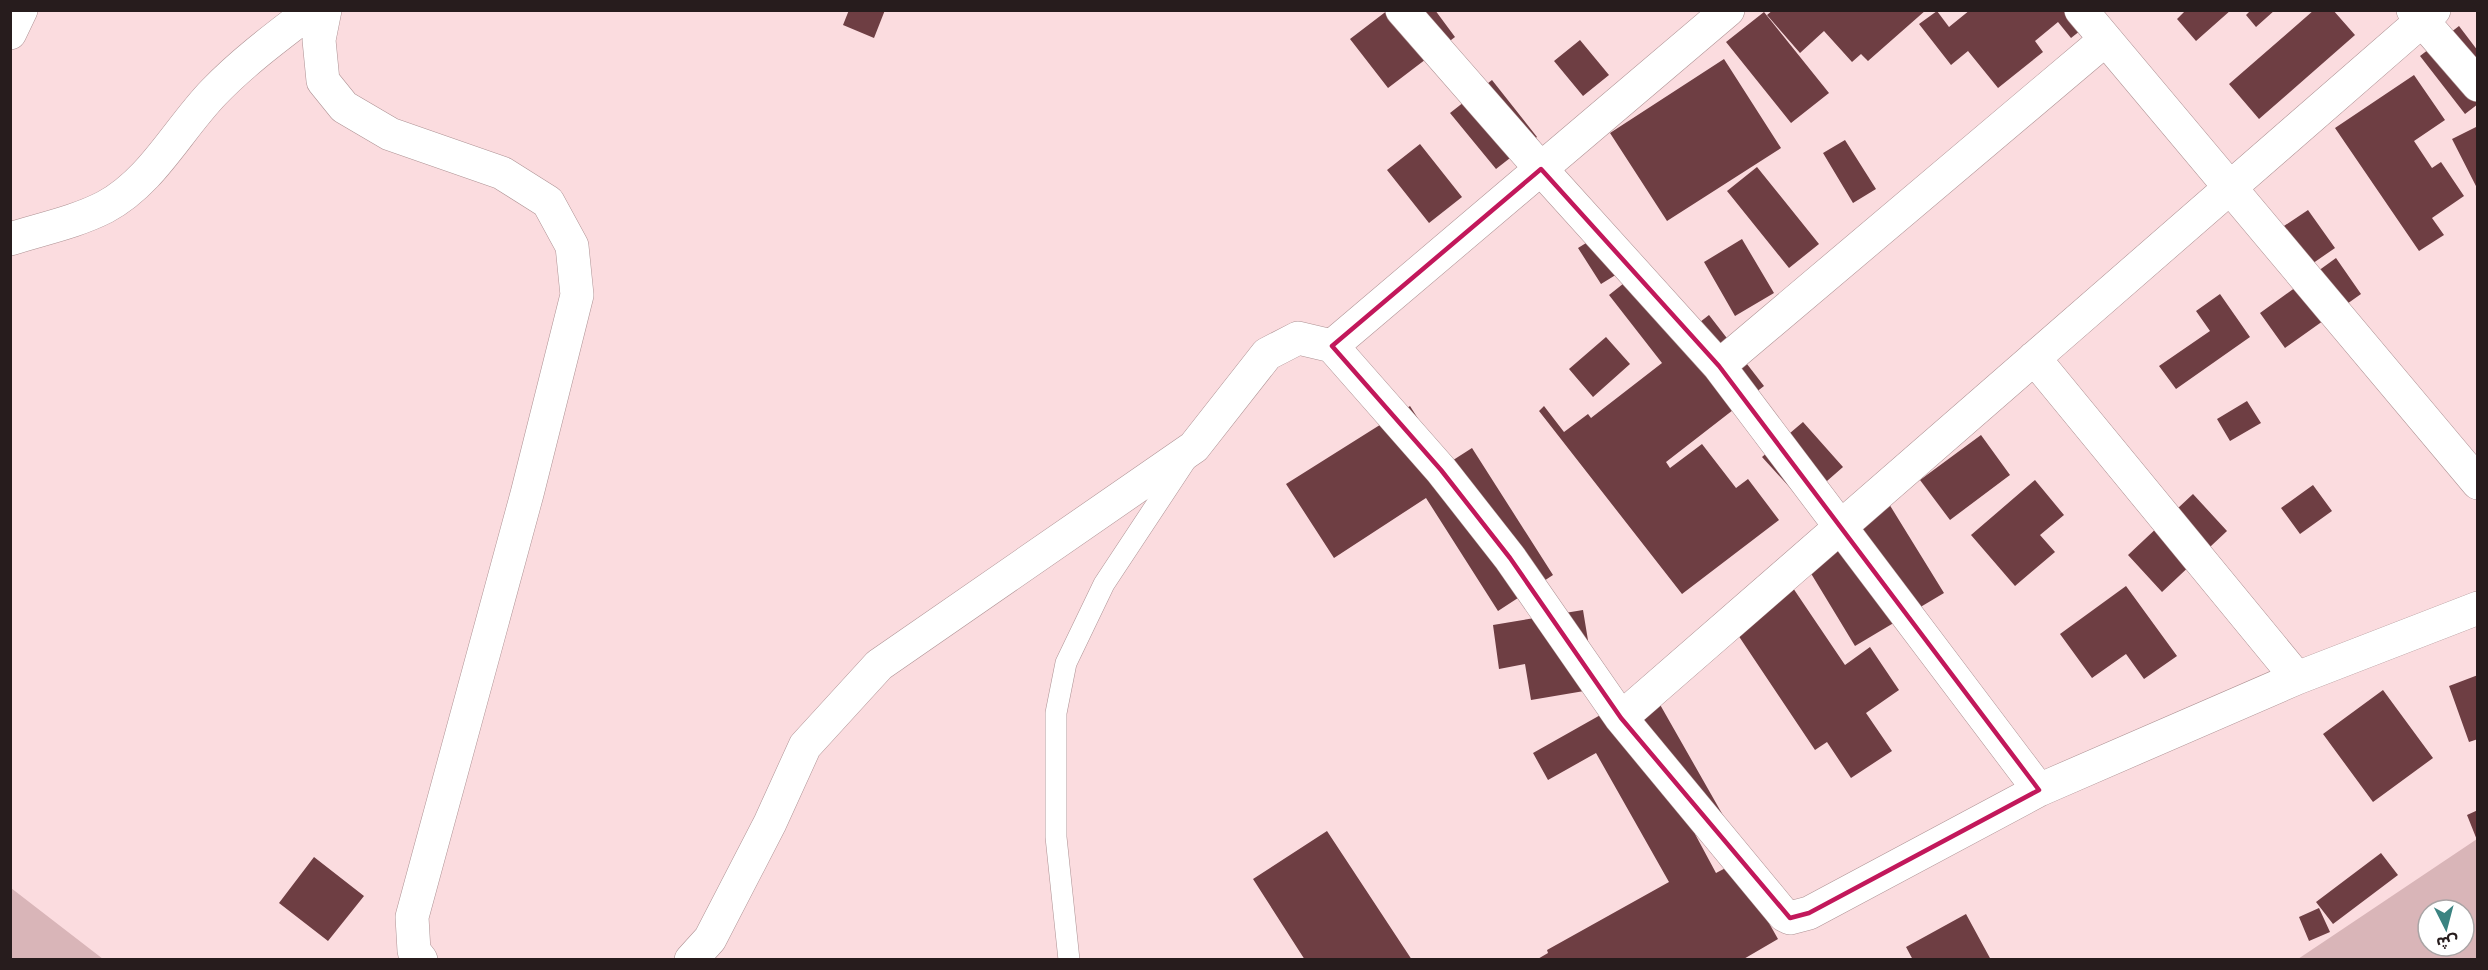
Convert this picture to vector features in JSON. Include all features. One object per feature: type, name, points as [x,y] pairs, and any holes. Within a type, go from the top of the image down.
[{"type":"street","points":[[10,33],[21,10]]},
{"type":"street","points":[[10,239],[106,207],[125,193],[143,178],[213,93],[247,60],[312,10]]},
{"type":"street","points":[[325,10],[319,40],[323,81],[344,107],[390,134],[502,173],[548,202],[572,246],[577,296],[527,494],[412,917],[414,951],[421,960]]},
{"type":"street","points":[[1402,10],[1541,170],[1719,366],[2038,790]]},
{"type":"street","points":[[1332,346],[1728,10]]},
{"type":"street","points":[[2081,10],[2478,483]]},
{"type":"street","points":[[1621,718],[2230,188],[2423,14],[2478,86]]},
{"type":"street","points":[[1719,366],[2105,40]]},
{"type":"street","points":[[692,960],[710,939],[770,823],[805,746],[879,665],[1194,447],[1267,354],[1298,338],[1332,346],[1441,470],[1489,532],[1621,718],[1790,918],[1809,913],[2038,790],[2297,678],[2478,608]]},
{"type":"street","points":[[2034,358],[2297,678]]},
{"type":"lane","points":[[1069,960],[1056,826],[1056,713],[1066,663],[1104,585],[1194,447]]},
{"type":"highlighted area","points":[[1541,169],[1719,366],[2039,790],[1809,913],[1790,918],[1621,718],[1510,558],[1441,470],[1332,346]]},
{"type":"shaded area","points":[[2477,839],[2477,959],[2298,959]]},
{"type":"shaded area","points":[[11,888],[103,959],[11,959]]},
{"type":"building","points":[[849,10],[885,10],[874,38],[843,25]]},
{"type":"building","points":[[1388,10],[1435,10],[1455,37],[1388,88],[1350,39]]},
{"type":"building","points":[[1773,10],[1926,10],[1868,61],[1861,54],[1852,62],[1824,31],[1800,53],[1767,15]]},
{"type":"building","points":[[1970,10],[2102,10],[2104,12],[2071,38],[2058,22],[2035,41],[2043,52],[1998,88],[1968,51],[1951,65],[1919,24],[1937,11],[1949,27]]},
{"type":"building","points":[[2186,10],[2231,10],[2196,41],[2177,19]]},
{"type":"building","points":[[2251,10],[2275,10],[2256,27],[2246,15]]},
{"type":"building","points":[[2314,10],[2333,10],[2355,35],[2259,119],[2229,84]]},
{"type":"building","points":[[1764,12],[1829,93],[1791,123],[1726,42]]},
{"type":"building","points":[[2459,26],[2478,51],[2478,104],[2465,114],[2420,56]]},
{"type":"building","points":[[1580,40],[1609,75],[1583,96],[1554,61]]},
{"type":"building","points":[[1724,59],[1781,148],[1667,221],[1610,133]]},
{"type":"building","points":[[2414,75],[2445,120],[2414,141],[2432,168],[2441,162],[2464,196],[2432,218],[2444,235],[2419,251],[2335,128]]},
{"type":"building","points":[[1492,80],[1537,137],[1496,169],[1450,113]]},
{"type":"building","points":[[2478,126],[2478,190],[2452,139]]},
{"type":"building","points":[[1845,140],[1876,189],[1853,203],[1823,153]]},
{"type":"building","points":[[1420,144],[1462,197],[1429,223],[1387,170]]},
{"type":"building","points":[[1757,167],[1819,244],[1789,268],[1727,191]]},
{"type":"building","points":[[2308,210],[2335,248],[2293,277],[2266,238]]},
{"type":"building","points":[[1612,227],[1635,263],[1601,284],[1578,248]]},
{"type":"building","points":[[1742,239],[1774,293],[1735,316],[1704,262]]},
{"type":"building","points":[[2336,258],[2361,294],[2285,348],[2260,313]]},
{"type":"building","points":[[1643,268],[1691,329],[1709,315],[1764,386],[1666,462],[1670,468],[1702,444],[1736,488],[1748,479],[1779,520],[1682,594],[1539,411],[1544,406],[1564,432],[1588,414],[1591,418],[1662,363],[1609,295]]},
{"type":"building","points":[[2220,294],[2250,337],[2176,389],[2159,366],[2210,331],[2196,311]]},
{"type":"building","points":[[1606,337],[1630,364],[1593,397],[1569,369]]},
{"type":"building","points":[[2247,401],[2261,423],[2230,441],[2217,419]]},
{"type":"building","points":[[1410,406],[1447,464],[1472,448],[1553,575],[1498,611],[1426,498],[1334,558],[1286,484]]},
{"type":"building","points":[[1803,422],[1843,467],[1803,502],[1762,457]]},
{"type":"building","points":[[1981,435],[2010,475],[1950,520],[1920,480]]},
{"type":"building","points":[[2035,480],[2064,515],[2040,535],[2055,552],[2015,586],[1971,535]]},
{"type":"building","points":[[2313,485],[2332,511],[2300,534],[2281,508]]},
{"type":"building","points":[[2193,494],[2227,531],[2162,592],[2128,555]]},
{"type":"building","points":[[1886,499],[1944,593],[1855,646],[1798,552]]},
{"type":"building","points":[[2126,586],[2177,656],[2144,679],[2126,654],[2092,678],[2060,634]]},
{"type":"building","points":[[1793,588],[1845,665],[1870,647],[1899,690],[1866,713],[1892,751],[1851,778],[1827,742],[1815,750],[1734,629]]},
{"type":"building","points":[[1583,610],[1596,689],[1531,700],[1525,664],[1499,669],[1493,625]]},
{"type":"building","points":[[2478,675],[2478,739],[2469,742],[2449,686]]},
{"type":"building","points":[[1650,687],[1724,817],[1695,834],[1716,873],[1735,863],[1778,939],[1742,960],[1536,960],[1548,953],[1547,950],[1669,882],[1596,753],[1548,780],[1533,753]]},
{"type":"building","points":[[2383,690],[2433,758],[2373,802],[2323,734]]},
{"type":"building","points":[[2478,810],[2478,840],[2477,840],[2467,815]]},
{"type":"building","points":[[1327,831],[1412,960],[1305,960],[1253,879]]},
{"type":"building","points":[[2381,853],[2398,875],[2333,924],[2316,902]]},
{"type":"building","points":[[314,857],[364,896],[328,941],[279,903]]},
{"type":"building","points":[[2319,908],[2330,932],[2309,941],[2299,917]]},
{"type":"building","points":[[1966,914],[1991,960],[1913,960],[1906,947]]}]
